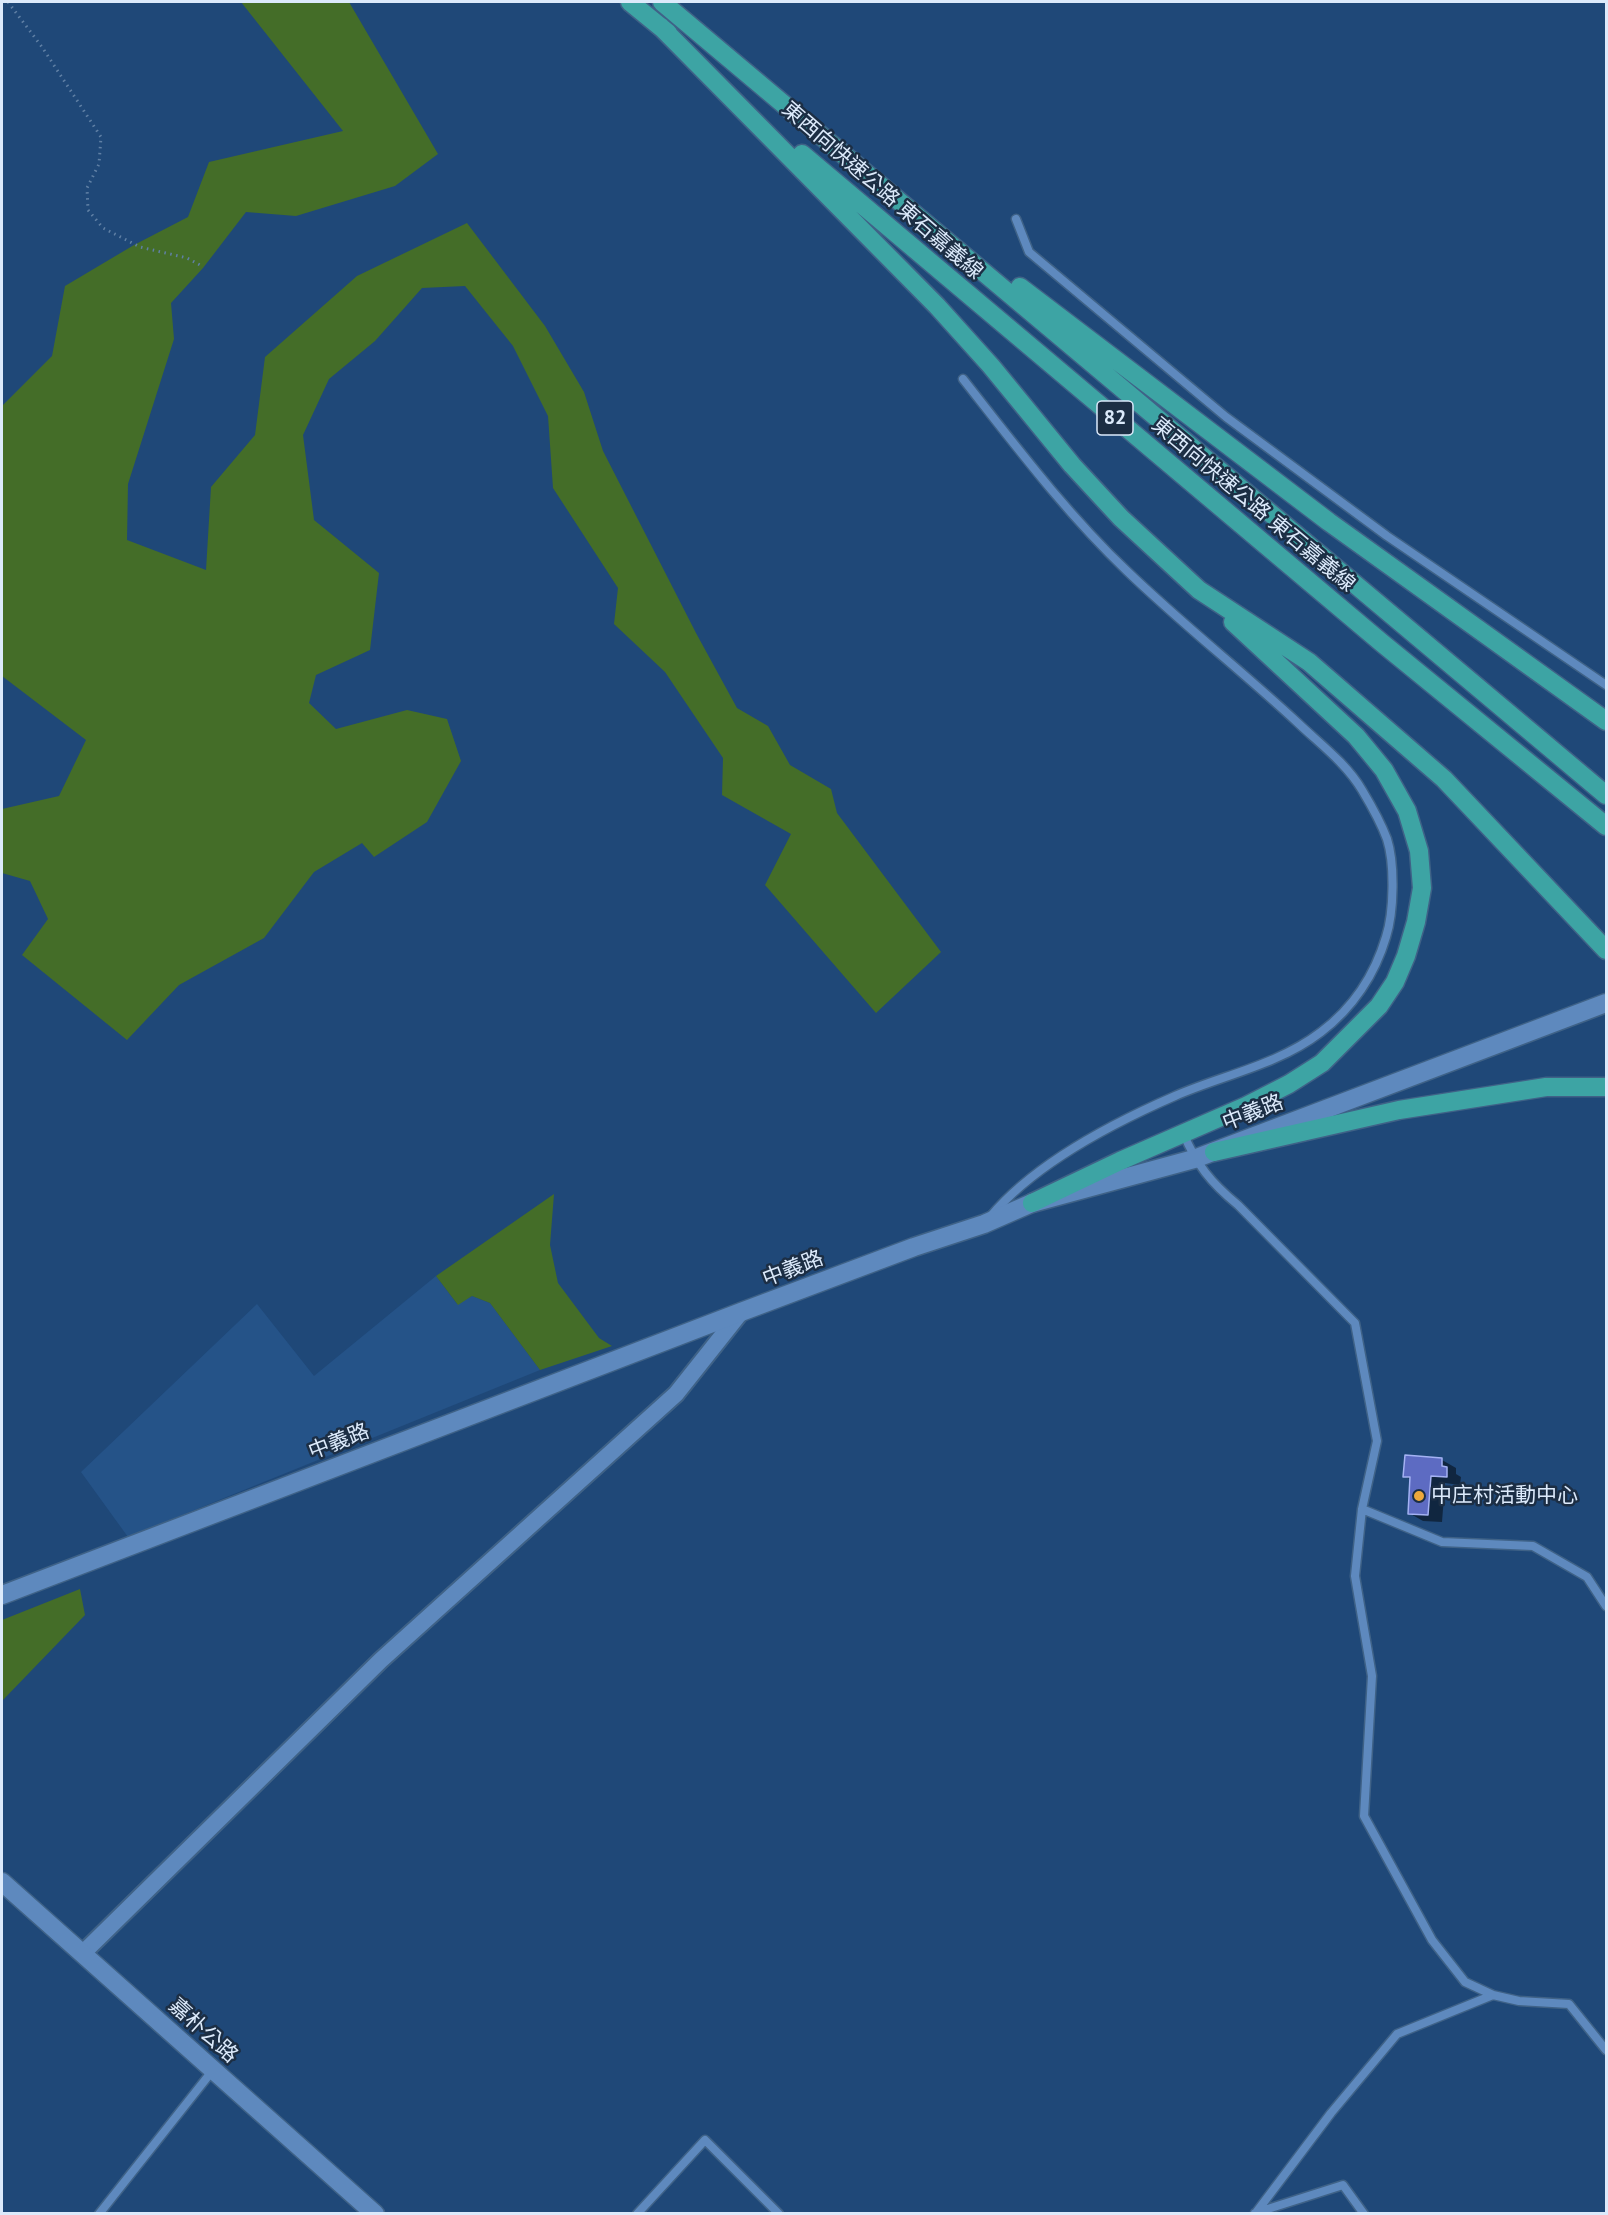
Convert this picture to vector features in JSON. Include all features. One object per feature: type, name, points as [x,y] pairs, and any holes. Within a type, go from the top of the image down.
[{"type":"highway","name":"東西向快速公路 東石嘉義線","points":[[630,2],[660,26],[815,165],[1382,643],[1606,826]]},
{"type":"highway","name":"東西向快速公路 東石嘉義線","points":[[662,2],[1606,795]]},
{"type":"highway","points":[[660,26],[937,306],[991,366],[1072,465],[1121,518],[1356,736],[1384,770],[1407,811],[1419,852],[1422,888],[1416,922],[1406,957],[1395,982],[1379,1006],[1360,1026],[1322,1063],[1289,1084],[1246,1106],[1182,1132],[1032,1203]]},
{"type":"highway","points":[[832,144],[1329,522],[1606,721]]},
{"type":"highway","points":[[1199,590],[1309,662],[1444,779],[1606,950]]},
{"type":"highway","points":[[1576,698],[1606,715]]},
{"type":"highway","points":[[1214,1152],[1399,1110],[1546,1087],[1606,1087]]},
{"type":"street","name":"中義路","points":[[2,1595],[741,1312],[914,1247],[984,1224],[1032,1203],[1194,1159],[1606,1003]]},
{"type":"street","points":[[83,1953],[381,1660],[676,1394],[741,1312]]},
{"type":"street","name":"嘉朴公路","points":[[4,1889],[83,1953],[375,2214]]},
{"type":"lane","points":[[1016,219],[1029,252],[1226,417],[1387,536],[1606,685]]},
{"type":"lane","points":[[963,379],[1090,536],[1173,616],[1257,686],[1346,768],[1362,790],[1388,842],[1393,888],[1391,921],[1381,956],[1369,981],[1323,1031],[1302,1045],[1263,1064],[1174,1096],[1074,1147],[1005,1199],[984,1224]]},
{"type":"lane","points":[[1182,1132],[1194,1159],[1219,1190],[1238,1204],[1355,1323],[1377,1441],[1362,1509],[1355,1576],[1372,1676],[1364,1816],[1432,1940],[1465,1982],[1493,1995],[1519,2001],[1569,2004],[1606,2050]]},
{"type":"lane","points":[[1362,1509],[1442,1542],[1533,1546],[1587,1577],[1606,1606]]},
{"type":"lane","points":[[1255,2214],[1331,2112],[1397,2034],[1493,1995]]},
{"type":"lane","points":[[99,2214],[213,2070]]},
{"type":"lane","points":[[637,2214],[705,2140],[778,2214]]},
{"type":"lane","points":[[1255,2214],[1343,2185],[1364,2214]]},
{"type":"path","points":[[8,2],[42,47],[101,137],[99,164],[87,188],[88,210],[103,228],[140,247],[187,258],[200,265]]},
{"type":"shaded area","points":[[436,1276],[457,1304],[472,1296],[490,1303],[540,1370],[128,1537],[81,1472],[257,1304],[314,1376]]},
{"type":"green space","points":[[241,2],[349,2],[438,154],[395,186],[296,216],[246,212],[203,268],[171,303],[174,339],[128,484],[127,540],[206,570],[211,487],[255,435],[265,357],[357,276],[467,223],[545,326],[584,392],[603,451],[737,708],[768,726],[790,765],[831,789],[837,813],[941,952],[876,1013],[765,885],[791,834],[722,795],[723,758],[665,672],[614,624],[618,588],[553,488],[548,416],[513,346],[465,286],[422,288],[375,341],[329,379],[303,435],[314,520],[379,573],[370,650],[316,675],[309,703],[336,729],[407,710],[447,719],[461,761],[427,822],[374,857],[362,843],[314,872],[264,938],[179,985],[127,1040],[22,955],[48,919],[30,881],[2,873],[2,809],[59,796],[86,740],[2,676],[2,406],[52,356],[65,286],[134,245],[188,217],[209,162],[343,131]]},
{"type":"green space","points":[[554,1194],[550,1245],[558,1283],[599,1338],[612,1346],[540,1370],[490,1303],[472,1296],[458,1305],[436,1276]]},
{"type":"green space","points":[[80,1589],[85,1615],[2,1701],[2,1620]]},
{"type":"building","name":"中庄村活動中心","points":[[1405,1455],[1442,1458],[1442,1466],[1447,1467],[1447,1477],[1431,1476],[1428,1515],[1408,1514],[1410,1477],[1403,1477]]},
{"type":"place","name":"中庄村活動中心","points":[[1419,1496]]}]
